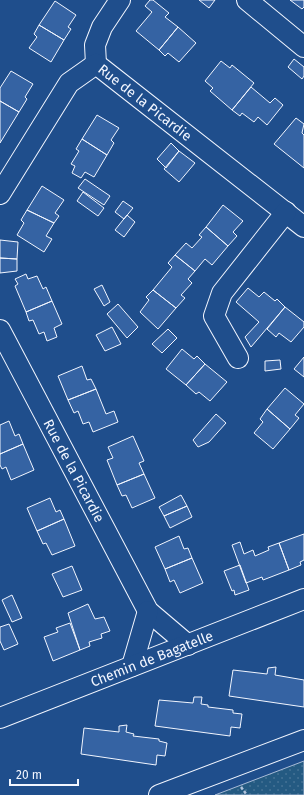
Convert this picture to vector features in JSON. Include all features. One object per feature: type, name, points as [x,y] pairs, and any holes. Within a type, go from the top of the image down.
[{"type":"street","points":[[96,64],[95,45],[102,28],[120,0]]},
{"type":"street","points":[[246,0],[304,47]]},
{"type":"street","name":"Rue de la Picardie","points":[[0,192],[69,83],[96,64],[304,227]]},
{"type":"street","points":[[238,358],[214,316],[216,306],[222,293],[286,212]]},
{"type":"street","name":"Rue de la Picardie","points":[[0,330],[148,611],[188,645]]},
{"type":"street","name":"Chemin de Bagatelle","points":[[0,718],[304,600]]},
{"type":"street","points":[[132,666],[148,611]]},
{"type":"street","points":[[160,795],[304,740]]},
{"type":"shaded area","points":[[304,761],[304,795],[215,795]]},
{"type":"building","points":[[150,0],[153,0],[169,13],[165,17],[178,27],[159,50],[136,31],[152,12],[145,6]]},
{"type":"building","points":[[199,0],[215,0],[209,8]]},
{"type":"building","points":[[290,0],[304,0],[304,7],[302,9]]},
{"type":"building","points":[[55,1],[76,15],[68,27],[71,29],[64,40],[39,25]]},
{"type":"building","points":[[39,25],[64,40],[51,62],[29,48],[37,37],[34,34]]},
{"type":"building","points":[[178,27],[196,43],[179,62],[168,53],[165,56],[159,50]]},
{"type":"building","points":[[294,59],[304,67],[304,76],[302,79],[288,67]]},
{"type":"building","points":[[221,61],[230,68],[232,65],[254,83],[232,110],[210,91],[213,88],[205,81]]},
{"type":"building","points":[[11,71],[33,84],[25,97],[27,99],[19,112],[0,101],[0,88]]},
{"type":"building","points":[[251,87],[270,103],[275,98],[283,105],[267,125],[258,117],[254,122],[242,113],[240,116],[232,110]]},
{"type":"building","points":[[0,101],[19,112],[0,143]]},
{"type":"building","points":[[97,115],[119,128],[111,140],[114,143],[107,155],[82,139]]},
{"type":"building","points":[[296,118],[304,124],[302,133],[304,135],[304,168],[274,144]]},
{"type":"building","points":[[82,139],[107,155],[94,177],[85,172],[81,178],[72,173],[75,166],[71,164],[79,151],[76,149]]},
{"type":"building","points":[[171,143],[179,151],[166,168],[157,159]]},
{"type":"building","points":[[179,151],[195,163],[179,182],[164,169]]},
{"type":"building","points":[[85,179],[110,196],[104,205],[78,188]]},
{"type":"building","points":[[42,186],[64,200],[55,213],[59,216],[54,223],[27,210]]},
{"type":"building","points":[[83,192],[104,208],[98,216],[77,201]]},
{"type":"building","points":[[123,201],[133,208],[124,219],[115,212]]},
{"type":"building","points":[[223,205],[243,221],[233,232],[237,236],[228,246],[206,227]]},
{"type":"building","points":[[27,210],[54,223],[46,236],[52,239],[44,252],[17,235],[24,223],[21,220]]},
{"type":"building","points":[[127,215],[135,222],[124,237],[115,230]]},
{"type":"building","points":[[206,227],[228,246],[212,265],[205,259],[195,271],[175,255],[186,243],[192,248],[202,237],[199,235]]},
{"type":"building","points":[[0,240],[18,242],[17,259],[0,258]]},
{"type":"building","points":[[175,255],[195,271],[188,279],[192,283],[181,295],[185,298],[176,308],[153,290],[172,267],[168,263]]},
{"type":"building","points":[[0,258],[17,259],[17,271],[0,273]]},
{"type":"building","points":[[26,274],[28,279],[37,276],[43,289],[46,287],[52,301],[26,312],[15,286],[18,284],[15,279]]},
{"type":"building","points":[[102,285],[110,302],[104,306],[94,289]]},
{"type":"building","points":[[248,288],[259,297],[264,292],[275,301],[277,299],[285,307],[251,347],[245,337],[259,322],[236,302]]},
{"type":"building","points":[[153,290],[176,308],[158,329],[140,312],[149,300],[146,297]]},
{"type":"building","points":[[52,301],[62,324],[54,328],[57,337],[47,341],[44,332],[39,334],[33,320],[29,321],[26,312]]},
{"type":"building","points":[[118,304],[138,327],[127,338],[107,314]]},
{"type":"building","points":[[285,307],[304,322],[304,327],[291,342],[279,333],[276,337],[267,329]]},
{"type":"building","points":[[112,327],[121,344],[105,351],[96,335]]},
{"type":"building","points":[[168,329],[177,338],[162,353],[152,344]]},
{"type":"building","points":[[182,349],[194,359],[197,356],[205,364],[186,385],[166,369]]},
{"type":"building","points":[[304,357],[304,377],[294,369]]},
{"type":"building","points":[[280,360],[281,369],[265,371],[265,361]]},
{"type":"building","points":[[205,364],[227,382],[210,401],[199,392],[196,394],[186,385]]},
{"type":"building","points":[[82,366],[87,380],[91,379],[96,389],[68,400],[58,376]]},
{"type":"building","points":[[285,388],[304,404],[295,415],[299,418],[290,429],[267,409]]},
{"type":"building","points":[[96,389],[106,414],[114,411],[118,422],[93,432],[89,422],[83,424],[78,411],[74,413],[68,400]]},
{"type":"building","points":[[267,409],[290,429],[273,449],[254,433],[263,422],[260,419]]},
{"type":"building","points":[[216,414],[226,423],[209,442],[198,447],[193,440]]},
{"type":"building","points":[[9,421],[15,436],[19,434],[23,444],[0,454],[0,425]]},
{"type":"building","points":[[133,436],[144,461],[139,463],[144,474],[117,485],[107,460],[113,458],[108,447]]},
{"type":"building","points":[[23,444],[34,470],[11,480],[6,467],[2,469],[0,465],[0,454]]},
{"type":"building","points":[[144,474],[155,498],[132,508],[126,495],[122,496],[117,485]]},
{"type":"building","points":[[181,495],[187,506],[164,516],[159,507]]},
{"type":"building","points":[[50,498],[56,512],[60,510],[64,519],[37,531],[27,508]]},
{"type":"building","points":[[187,506],[192,517],[170,528],[164,516]]},
{"type":"building","points":[[64,519],[75,546],[52,555],[46,543],[43,544],[37,531]]},
{"type":"building","points":[[304,534],[304,560],[300,562],[301,565],[289,570],[279,543]]},
{"type":"building","points":[[179,536],[184,549],[188,548],[192,558],[165,569],[155,547]]},
{"type":"building","points":[[240,542],[244,554],[253,550],[255,556],[269,550],[268,547],[279,543],[289,570],[263,580],[262,577],[246,583],[232,545]]},
{"type":"building","points":[[192,558],[203,583],[180,593],[174,580],[170,582],[165,569]]},
{"type":"building","points":[[240,565],[249,590],[235,595],[224,571]]},
{"type":"building","points":[[72,566],[82,590],[63,597],[52,574]]},
{"type":"building","points":[[12,595],[22,618],[12,622],[2,600]]},
{"type":"building","points":[[88,604],[95,619],[104,617],[110,631],[101,634],[102,638],[89,642],[90,646],[80,650],[68,613]]},
{"type":"building","points":[[70,623],[80,650],[53,661],[44,637],[58,632],[56,628]]},
{"type":"building","points":[[9,624],[18,644],[4,650],[0,641],[0,627]]},
{"type":"building","points":[[276,667],[275,675],[304,680],[304,707],[229,696],[233,670],[267,674],[268,668]]},
{"type":"building","points":[[194,697],[202,697],[201,704],[208,705],[208,707],[233,710],[233,713],[242,714],[240,728],[231,727],[230,736],[155,726],[159,700],[193,703]]},
{"type":"building","points":[[127,725],[126,732],[134,734],[133,736],[159,739],[159,741],[167,743],[165,756],[157,755],[156,765],[81,754],[84,728],[119,732],[119,726]]}]
